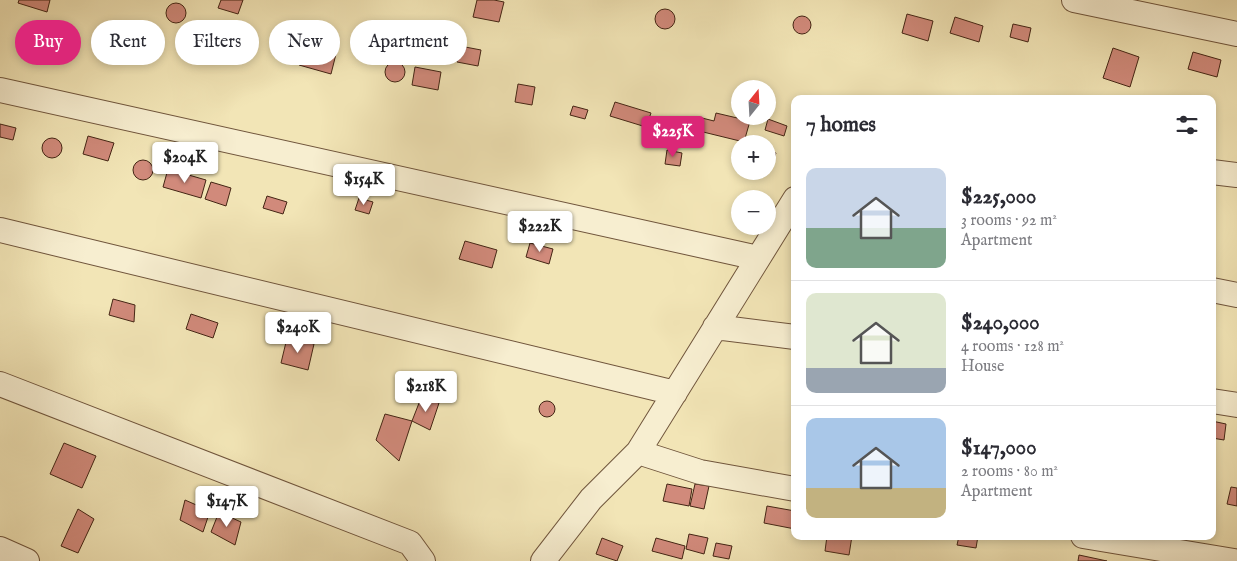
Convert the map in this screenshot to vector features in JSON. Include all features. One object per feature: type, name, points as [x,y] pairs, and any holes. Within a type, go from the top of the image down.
[{"type":"street","points":[[1074,0],[1237,34]]},
{"type":"street","points":[[0,90],[758,258]]},
{"type":"street","points":[[1216,172],[1237,175]]},
{"type":"street","points":[[544,561],[591,499],[638,452],[758,258],[791,212]]},
{"type":"street","points":[[0,230],[675,393]]},
{"type":"street","points":[[1216,291],[1237,295]]},
{"type":"street","points":[[715,328],[791,337]]},
{"type":"street","points":[[0,384],[410,544],[423,561]]},
{"type":"street","points":[[1216,402],[1237,406]]},
{"type":"street","points":[[638,452],[700,472],[791,488]]},
{"type":"street","points":[[1108,540],[1234,561]]},
{"type":"street","points":[[0,548],[27,561]]},
{"type":"building","points":[[19,0],[50,0],[47,12],[18,3]]},
{"type":"building","points":[[221,0],[243,0],[238,14],[218,8]]},
{"type":"building","points":[[477,0],[504,2],[499,22],[473,17]]},
{"type":"building","points":[[172,3],[180,3],[186,9],[186,17],[183,20],[175,20],[175,23],[172,23],[166,17],[166,9]]},
{"type":"building","points":[[661,9],[669,9],[675,15],[675,23],[669,29],[661,29],[655,23],[655,15]]},
{"type":"building","points":[[907,14],[933,21],[928,41],[902,33]]},
{"type":"building","points":[[802,16],[808,19],[811,25],[808,31],[802,34],[796,31],[793,25],[796,19]]},
{"type":"building","points":[[955,17],[983,26],[979,42],[950,33]]},
{"type":"building","points":[[1013,24],[1031,28],[1028,42],[1010,37]]},
{"type":"building","points":[[467,47],[481,50],[478,66],[467,64]]},
{"type":"building","points":[[1113,48],[1139,57],[1130,87],[1103,78]]},
{"type":"building","points":[[1193,52],[1221,60],[1217,77],[1188,69]]},
{"type":"building","points":[[299,65],[333,65],[331,74]]},
{"type":"building","points":[[388,65],[402,65],[405,68],[405,76],[399,82],[391,82],[385,76],[385,68]]},
{"type":"building","points":[[415,67],[441,72],[438,90],[412,85]]},
{"type":"building","points":[[518,84],[535,87],[532,105],[515,102]]},
{"type":"building","points":[[615,102],[651,113],[646,127],[610,116]]},
{"type":"building","points":[[573,106],[588,110],[585,119],[570,115]]},
{"type":"building","points":[[716,113],[731,117],[731,125],[749,125],[746,135],[731,135],[731,139],[695,130],[698,117],[714,121]]},
{"type":"building","points":[[776,122],[787,126],[784,136],[765,130],[766,125],[776,125]]},
{"type":"building","points":[[0,124],[16,128],[13,140],[0,137]]},
{"type":"building","points":[[88,136],[114,143],[108,161],[83,154]]},
{"type":"building","points":[[48,138],[56,138],[62,144],[62,152],[56,158],[48,158],[42,152],[42,144]]},
{"type":"building","points":[[667,150],[682,153],[680,166],[665,164]]},
{"type":"building","points":[[139,160],[147,160],[153,166],[153,174],[147,180],[139,180],[133,174],[133,166]]},
{"type":"building","points":[[168,169],[206,180],[201,198],[163,187]]},
{"type":"building","points":[[211,182],[231,188],[226,206],[205,199]]},
{"type":"building","points":[[267,196],[287,202],[283,214],[263,208]]},
{"type":"building","points":[[359,198],[373,202],[369,214],[355,210]]},
{"type":"building","points":[[465,241],[497,250],[492,268],[459,259]]},
{"type":"building","points":[[530,243],[553,249],[549,264],[526,257]]},
{"type":"building","points":[[113,299],[135,305],[134,322],[109,315]]},
{"type":"building","points":[[191,314],[218,323],[213,338],[186,329]]},
{"type":"building","points":[[287,338],[314,344],[308,370],[281,363]]},
{"type":"building","points":[[421,398],[439,403],[430,430],[412,421]]},
{"type":"building","points":[[547,401],[553,403],[555,409],[553,415],[547,417],[541,415],[539,409],[541,403]]},
{"type":"building","points":[[385,414],[412,421],[399,461],[376,440]]},
{"type":"building","points":[[1216,422],[1226,424],[1224,440],[1216,439]]},
{"type":"building","points":[[64,443],[96,456],[82,488],[50,474]]},
{"type":"building","points":[[667,484],[692,489],[689,506],[663,501]]},
{"type":"building","points":[[695,484],[709,486],[704,509],[690,506]]},
{"type":"building","points":[[1231,487],[1237,488],[1237,506],[1227,504]]},
{"type":"building","points":[[185,500],[210,511],[203,532],[180,520]]},
{"type":"building","points":[[767,506],[791,510],[791,528],[764,523]]},
{"type":"building","points":[[78,509],[94,519],[78,553],[61,546]]},
{"type":"building","points":[[219,512],[241,522],[235,545],[211,532]]},
{"type":"building","points":[[689,534],[708,538],[704,554],[686,549]]},
{"type":"building","points":[[602,538],[623,546],[617,561],[596,554]]},
{"type":"building","points":[[656,538],[685,546],[682,559],[652,551]]},
{"type":"building","points":[[826,540],[851,540],[849,555],[825,551]]},
{"type":"building","points":[[958,540],[977,540],[976,548],[957,545]]},
{"type":"building","points":[[716,543],[732,546],[729,559],[713,556]]},
{"type":"building","points":[[1079,555],[1107,561],[1078,561]]}]
